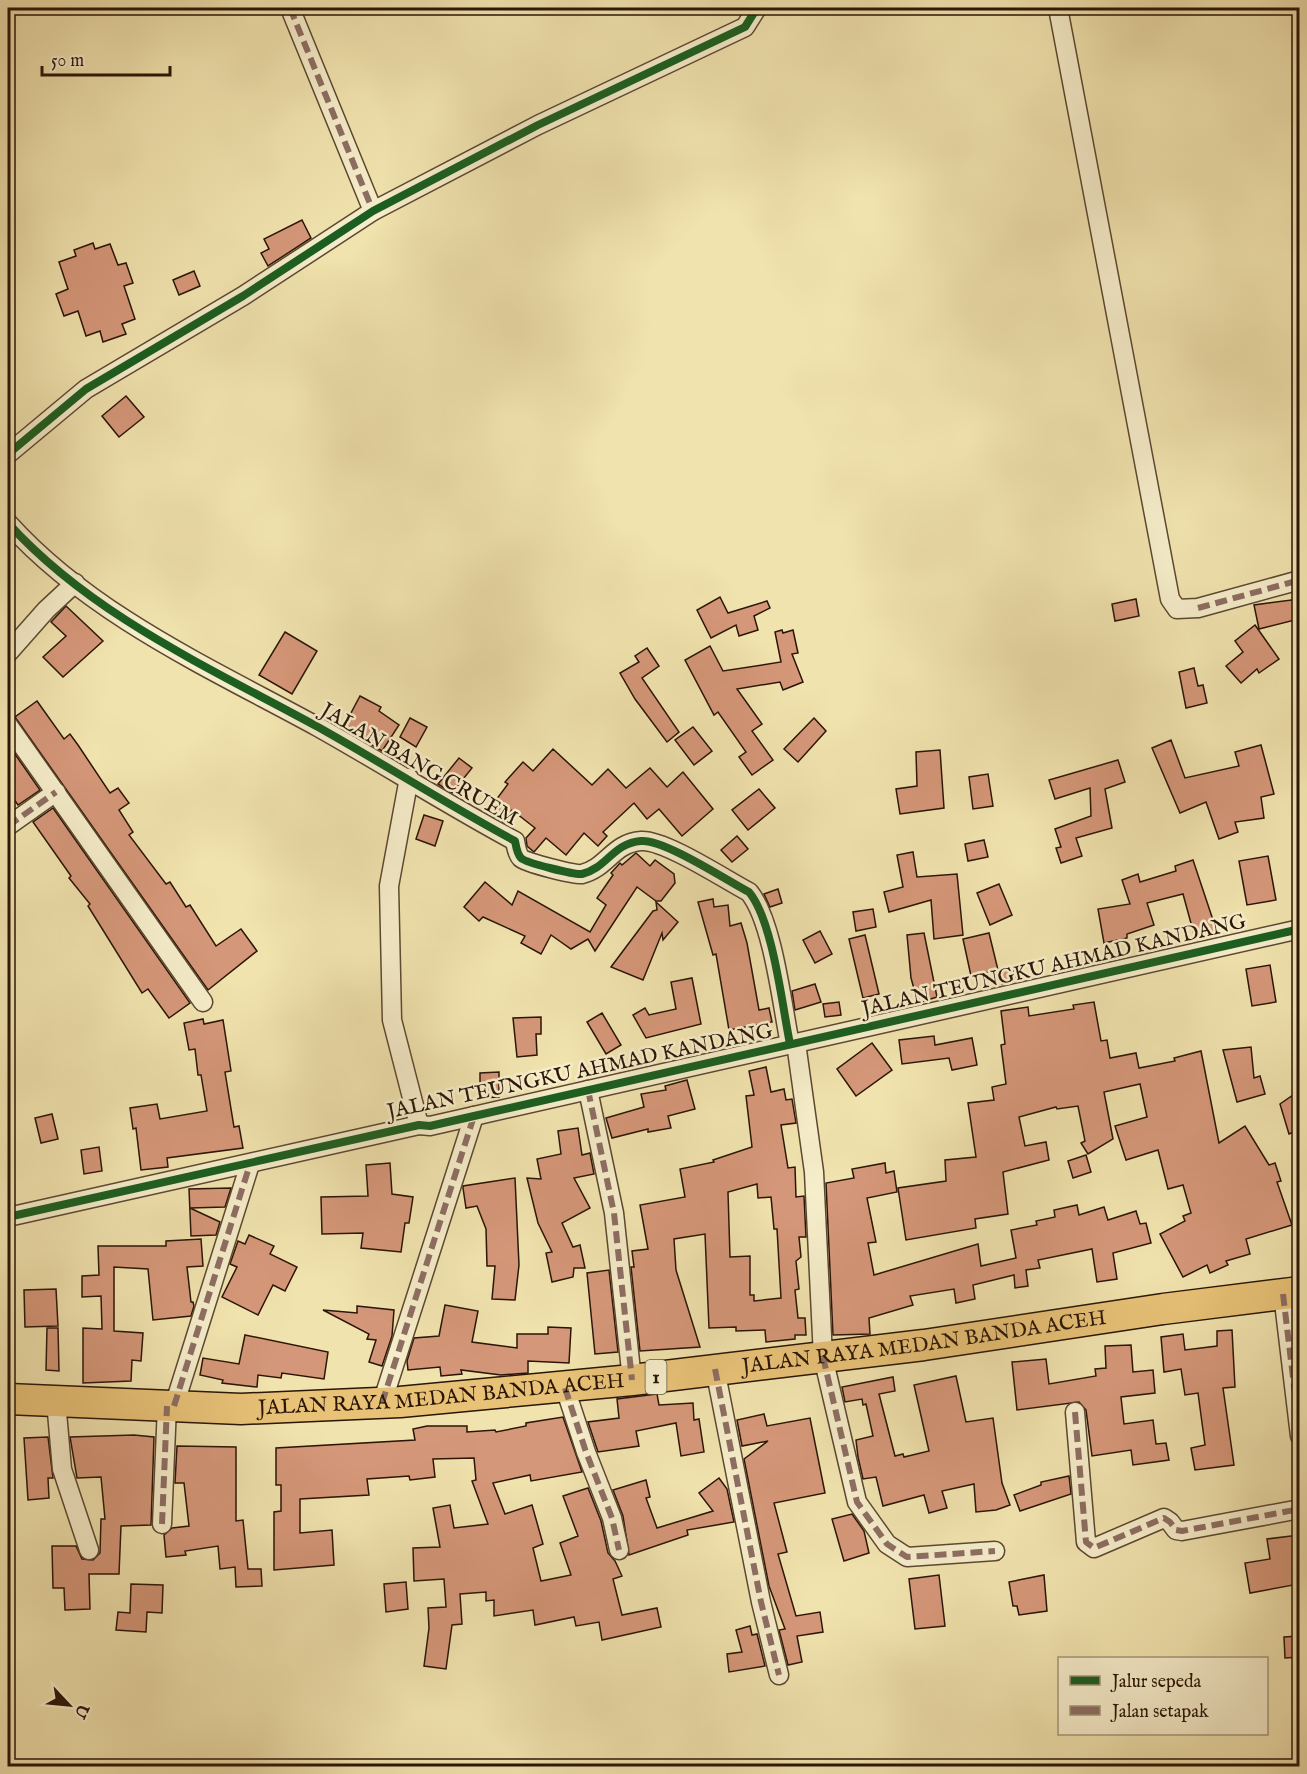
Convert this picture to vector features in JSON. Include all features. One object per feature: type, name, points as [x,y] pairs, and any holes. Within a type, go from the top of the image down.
[{"type":"highway","name":"JALAN RAYA MEDAN BANDA ACEH","points":[[8,1399],[241,1409],[382,1403],[565,1388],[823,1357],[1291,1293]]},
{"type":"street","points":[[290,8],[373,211]]},
{"type":"street","points":[[8,454],[86,389],[243,296],[373,211],[538,125],[745,27],[757,8]]},
{"type":"street","points":[[1058,8],[1132,391],[1167,591],[1174,607],[1181,610],[1198,608],[1299,580]]},
{"type":"street","name":"JALAN BANG CRUEM","points":[[8,523],[75,583],[131,624],[409,778],[514,841],[519,856],[527,862],[581,874],[599,866],[617,848],[642,840],[666,847],[748,892],[758,903],[765,926],[793,1043],[814,1172],[823,1357],[857,1502],[887,1544],[907,1557],[995,1551]]},
{"type":"street","points":[[8,653],[46,610],[75,583]]},
{"type":"street","points":[[8,725],[203,1002]]},
{"type":"street","points":[[409,778],[389,886],[393,1020],[419,1125]]},
{"type":"street","points":[[8,826],[56,792]]},
{"type":"street","name":"JALAN TEUNGKU AHMAD KANDANG","points":[[8,1217],[419,1125],[430,1126],[1299,929]]},
{"type":"street","points":[[588,1090],[614,1213],[632,1380]]},
{"type":"street","points":[[382,1403],[474,1116]]},
{"type":"street","points":[[162,1524],[170,1406],[250,1164]]},
{"type":"street","points":[[1291,1293],[1299,1436]]},
{"type":"street","points":[[715,1370],[761,1602],[779,1675]]},
{"type":"street","points":[[565,1388],[586,1452],[612,1518],[619,1550]]},
{"type":"street","points":[[56,1401],[62,1468],[89,1550]]},
{"type":"street","points":[[1075,1412],[1086,1542],[1094,1548],[1164,1518],[1176,1530],[1182,1531],[1299,1509]]},
{"type":"building","points":[[302,220],[311,238],[268,266],[261,253],[269,249],[264,239]]},
{"type":"building","points":[[93,243],[95,249],[110,244],[118,265],[126,263],[133,283],[124,286],[135,319],[122,324],[126,334],[103,342],[100,331],[86,336],[78,311],[64,316],[56,294],[68,289],[59,262],[76,256],[74,250]]},
{"type":"building","points":[[194,271],[200,286],[179,295],[173,280]]},
{"type":"building","points":[[126,396],[144,417],[119,437],[102,416]]},
{"type":"building","points":[[720,597],[728,613],[767,601],[770,608],[754,616],[758,630],[739,636],[736,625],[711,638],[697,610]]},
{"type":"building","points":[[1136,599],[1139,616],[1115,621],[1112,604]]},
{"type":"building","points":[[1299,599],[1299,619],[1259,629],[1254,605]]},
{"type":"building","points":[[66,606],[103,641],[63,677],[43,657],[66,636],[51,622]]},
{"type":"building","points":[[1255,625],[1279,659],[1259,673],[1257,669],[1241,683],[1226,666],[1243,652],[1235,641]]},
{"type":"building","points":[[782,630],[783,633],[793,630],[798,653],[792,654],[803,682],[783,690],[780,682],[737,689],[762,724],[752,731],[773,760],[752,775],[739,757],[746,752],[718,712],[714,715],[685,660],[710,646],[723,671],[781,662],[775,632]]},
{"type":"building","points":[[285,632],[317,651],[292,694],[259,675]]},
{"type":"building","points":[[647,648],[659,666],[642,678],[679,732],[667,742],[635,699],[620,673],[639,662],[635,656]]},
{"type":"building","points":[[1194,668],[1198,686],[1203,685],[1207,703],[1186,708],[1179,672]]},
{"type":"building","points":[[360,696],[381,707],[379,711],[399,725],[382,751],[343,728]]},
{"type":"building","points":[[37,701],[64,739],[70,734],[110,793],[118,788],[129,803],[119,810],[133,832],[129,835],[166,884],[170,882],[186,907],[190,905],[216,946],[241,929],[257,951],[208,990],[15,717]]},
{"type":"building","points":[[410,718],[427,727],[416,747],[400,737]]},
{"type":"building","points":[[814,718],[826,731],[798,762],[784,749]]},
{"type":"building","points":[[693,727],[712,751],[694,765],[675,740]]},
{"type":"building","points":[[1171,740],[1185,778],[1239,766],[1235,752],[1261,745],[1274,794],[1261,797],[1264,818],[1235,822],[1238,832],[1219,839],[1206,802],[1180,813],[1152,748]]},
{"type":"building","points":[[8,744],[40,790],[18,805],[8,791]]},
{"type":"building","points":[[553,749],[592,785],[608,769],[626,788],[650,768],[667,787],[683,772],[713,809],[682,836],[659,809],[647,819],[634,803],[603,832],[607,836],[598,846],[584,833],[566,855],[546,838],[534,852],[527,846],[526,838],[535,828],[512,810],[503,822],[487,812],[508,784],[505,782],[523,762],[533,771]]},
{"type":"building","points":[[940,750],[944,808],[900,814],[896,789],[917,786],[916,752]]},
{"type":"building","points":[[459,758],[472,768],[452,793],[438,784]]},
{"type":"building","points":[[1118,760],[1125,782],[1105,789],[1112,828],[1076,838],[1082,856],[1061,863],[1056,848],[1061,847],[1055,829],[1091,816],[1090,788],[1055,799],[1049,780]]},
{"type":"building","points":[[988,774],[993,806],[973,809],[969,777]]},
{"type":"building","points":[[759,789],[775,808],[748,830],[732,810]]},
{"type":"building","points":[[53,808],[190,1003],[169,1018],[148,989],[142,993],[88,906],[90,904],[69,878],[71,876],[33,822]]},
{"type":"building","points":[[424,815],[443,821],[435,846],[416,839]]},
{"type":"building","points":[[737,836],[748,849],[732,862],[721,850]]},
{"type":"building","points":[[984,840],[988,857],[968,861],[965,844]]},
{"type":"building","points":[[913,852],[917,877],[957,874],[963,935],[934,939],[931,900],[889,912],[884,892],[903,887],[897,855]]},
{"type":"building","points":[[636,853],[650,866],[655,860],[674,874],[675,883],[661,901],[656,901],[637,887],[595,951],[588,939],[571,949],[551,935],[541,954],[521,943],[525,936],[483,917],[479,921],[464,907],[485,882],[512,905],[518,891],[590,932],[606,905],[597,898],[613,875],[611,873],[620,863],[622,865]]},
{"type":"building","points":[[1268,856],[1276,900],[1247,905],[1239,861]]},
{"type":"building","points":[[1193,860],[1217,932],[1195,938],[1183,894],[1147,903],[1154,925],[1127,934],[1127,938],[1104,943],[1098,909],[1130,904],[1122,880],[1138,874],[1140,882],[1176,871],[1175,866]]},
{"type":"building","points":[[999,884],[1012,915],[990,925],[977,893]]},
{"type":"building","points":[[778,889],[782,903],[770,907],[764,894]]},
{"type":"building","points":[[713,899],[714,907],[728,905],[730,926],[741,923],[747,943],[759,1010],[769,1008],[772,1022],[729,1030],[716,954],[713,955],[698,902]]},
{"type":"building","points":[[656,902],[678,922],[663,940],[662,933],[643,980],[611,967],[653,911],[657,910]]},
{"type":"building","points":[[873,909],[876,927],[856,931],[853,912]]},
{"type":"building","points":[[820,931],[832,954],[815,963],[803,940]]},
{"type":"building","points":[[924,933],[937,997],[918,1003],[911,978],[907,935]]},
{"type":"building","points":[[989,933],[998,970],[971,976],[963,939]]},
{"type":"building","points":[[865,935],[879,994],[863,998],[849,939]]},
{"type":"building","points":[[1270,965],[1276,1002],[1252,1006],[1246,969]]},
{"type":"building","points":[[1012,967],[1016,980],[1002,984],[998,971]]},
{"type":"building","points":[[692,978],[701,1024],[646,1038],[633,1015],[645,1008],[649,1015],[676,1009],[671,982]]},
{"type":"building","points":[[815,984],[821,1002],[795,1010],[792,991]]},
{"type":"building","points":[[839,1002],[841,1015],[825,1017],[823,1004]]},
{"type":"building","points":[[1094,1002],[1101,1041],[1107,1040],[1110,1058],[1136,1053],[1139,1068],[1175,1061],[1174,1058],[1201,1051],[1219,1143],[1245,1126],[1269,1165],[1275,1163],[1281,1181],[1277,1182],[1292,1225],[1246,1239],[1250,1254],[1226,1261],[1228,1265],[1210,1273],[1207,1265],[1183,1277],[1160,1234],[1185,1221],[1183,1216],[1191,1213],[1183,1185],[1168,1189],[1158,1150],[1126,1160],[1115,1126],[1147,1117],[1140,1084],[1104,1092],[1113,1139],[1088,1154],[1081,1143],[1085,1141],[1078,1106],[1057,1109],[1056,1107],[1019,1117],[1025,1146],[1046,1142],[1049,1160],[1003,1172],[1008,1214],[975,1219],[976,1228],[906,1240],[898,1188],[946,1181],[945,1160],[976,1157],[968,1103],[994,1100],[992,1087],[1006,1084],[1001,1045],[1005,1044],[1001,1011],[1028,1007],[1029,1016],[1074,1009],[1073,1005]]},
{"type":"building","points":[[602,1013],[621,1045],[606,1054],[587,1022]]},
{"type":"building","points":[[541,1017],[541,1034],[536,1034],[537,1055],[517,1057],[513,1018]]},
{"type":"building","points":[[203,1019],[204,1024],[223,1020],[231,1071],[225,1072],[234,1127],[239,1126],[243,1148],[167,1158],[168,1167],[141,1170],[136,1128],[133,1129],[130,1108],[157,1104],[160,1119],[207,1111],[201,1075],[198,1075],[195,1049],[189,1050],[184,1023]]},
{"type":"building","points":[[934,1036],[935,1045],[972,1038],[977,1065],[952,1070],[949,1058],[902,1064],[899,1040]]},
{"type":"building","points":[[872,1043],[892,1070],[856,1096],[837,1069]]},
{"type":"building","points":[[1251,1047],[1254,1078],[1260,1076],[1265,1094],[1237,1102],[1223,1050]]},
{"type":"building","points":[[766,1067],[771,1092],[784,1089],[786,1100],[792,1099],[796,1123],[781,1125],[788,1168],[795,1167],[796,1197],[804,1196],[806,1237],[799,1237],[801,1257],[796,1261],[799,1289],[795,1290],[798,1318],[805,1318],[806,1335],[795,1335],[795,1339],[766,1342],[765,1330],[736,1331],[736,1327],[709,1328],[705,1234],[674,1239],[676,1270],[700,1347],[640,1351],[631,1267],[634,1267],[632,1251],[648,1249],[640,1205],[685,1197],[680,1169],[714,1162],[713,1160],[752,1147],[746,1096],[754,1095],[749,1071]],"holes":[[[757,1184],[758,1198],[771,1197],[774,1229],[777,1229],[781,1298],[754,1301],[754,1295],[750,1295],[750,1256],[730,1257],[728,1192]]]},
{"type":"building","points":[[499,1072],[499,1097],[480,1098],[480,1073]]},
{"type":"building","points":[[687,1080],[695,1109],[668,1116],[671,1128],[648,1132],[648,1129],[612,1138],[606,1118],[644,1107],[641,1094],[666,1090],[665,1086]]},
{"type":"building","points":[[1299,1091],[1299,1130],[1289,1134],[1280,1104]]},
{"type":"building","points":[[52,1114],[58,1139],[41,1143],[35,1118]]},
{"type":"building","points":[[578,1128],[582,1155],[590,1153],[594,1174],[574,1178],[590,1208],[562,1223],[573,1247],[580,1245],[585,1268],[574,1268],[573,1277],[552,1282],[546,1253],[552,1252],[538,1223],[527,1178],[541,1179],[537,1159],[561,1154],[558,1131]]},
{"type":"building","points":[[99,1147],[102,1171],[84,1174],[81,1150]]},
{"type":"building","points":[[1086,1155],[1091,1172],[1073,1178],[1068,1161]]},
{"type":"building","points":[[390,1163],[392,1194],[413,1197],[409,1223],[405,1223],[401,1252],[361,1248],[363,1233],[322,1234],[321,1197],[368,1196],[366,1165]]},
{"type":"building","points":[[885,1163],[886,1173],[894,1171],[897,1192],[867,1198],[876,1242],[868,1243],[874,1275],[978,1244],[981,1266],[1016,1258],[1011,1230],[1037,1225],[1036,1221],[1055,1217],[1054,1210],[1077,1205],[1079,1215],[1104,1207],[1108,1220],[1136,1211],[1140,1224],[1146,1223],[1151,1243],[1113,1253],[1117,1279],[1097,1282],[1092,1249],[1038,1260],[1040,1268],[1026,1270],[1028,1286],[1015,1288],[1014,1275],[973,1285],[975,1299],[956,1303],[954,1289],[910,1296],[913,1305],[869,1318],[870,1334],[833,1335],[826,1183],[854,1178],[852,1169]]},
{"type":"building","points":[[515,1178],[519,1265],[515,1300],[492,1299],[495,1266],[487,1266],[486,1229],[477,1206],[466,1208],[463,1186]]},
{"type":"building","points":[[231,1188],[225,1207],[190,1208],[220,1222],[216,1235],[191,1236],[189,1189]]},
{"type":"building","points":[[249,1235],[274,1246],[270,1254],[297,1267],[285,1291],[273,1285],[258,1315],[222,1297],[237,1267],[230,1264],[238,1241],[245,1244]]},
{"type":"building","points":[[201,1239],[203,1266],[187,1267],[191,1302],[194,1306],[191,1316],[153,1320],[148,1269],[114,1267],[114,1331],[143,1333],[141,1361],[132,1360],[131,1381],[83,1383],[83,1328],[102,1329],[101,1296],[82,1297],[82,1276],[99,1275],[98,1246],[166,1246],[166,1241]]},
{"type":"building","points":[[609,1270],[618,1352],[595,1354],[587,1273]]},
{"type":"building","points":[[56,1289],[58,1326],[25,1327],[24,1290]]},
{"type":"building","points":[[445,1305],[478,1311],[472,1342],[517,1348],[517,1334],[548,1334],[548,1327],[571,1328],[569,1363],[528,1361],[528,1373],[501,1375],[461,1370],[462,1374],[441,1376],[440,1367],[408,1370],[407,1361],[414,1338],[439,1336]]},
{"type":"building","points":[[357,1306],[394,1310],[392,1336],[382,1366],[369,1362],[376,1340],[367,1339],[369,1334],[323,1310],[357,1313]]},
{"type":"building","points":[[47,1328],[58,1328],[59,1371],[46,1370]]},
{"type":"building","points":[[1232,1330],[1235,1387],[1223,1388],[1234,1465],[1195,1470],[1191,1448],[1205,1445],[1198,1393],[1185,1395],[1181,1369],[1164,1372],[1161,1337],[1183,1334],[1185,1350],[1217,1346],[1217,1331]]},
{"type":"building","points":[[245,1335],[328,1352],[324,1379],[282,1373],[281,1378],[258,1375],[257,1387],[222,1383],[223,1380],[200,1375],[203,1358],[239,1364]]},
{"type":"building","points":[[1131,1345],[1133,1372],[1153,1370],[1155,1393],[1121,1397],[1124,1424],[1153,1420],[1156,1444],[1166,1443],[1169,1460],[1133,1465],[1131,1450],[1092,1456],[1086,1410],[1079,1402],[1017,1410],[1012,1362],[1046,1359],[1049,1384],[1096,1376],[1095,1369],[1106,1368],[1105,1346]]},
{"type":"building","points":[[956,1376],[966,1422],[993,1418],[1002,1483],[1010,1505],[996,1510],[976,1512],[974,1484],[942,1491],[947,1508],[929,1513],[924,1495],[883,1506],[876,1477],[863,1479],[858,1457],[856,1440],[873,1436],[866,1404],[863,1405],[862,1399],[845,1402],[842,1387],[893,1377],[895,1391],[879,1394],[895,1456],[903,1454],[904,1457],[929,1451],[914,1385]]},
{"type":"building","points":[[657,1394],[659,1405],[693,1403],[694,1420],[699,1419],[704,1452],[681,1456],[676,1423],[636,1431],[639,1446],[598,1452],[588,1422],[619,1418],[617,1399]]},
{"type":"building","points":[[764,1414],[767,1426],[810,1418],[825,1493],[774,1503],[787,1552],[778,1554],[796,1616],[820,1612],[823,1632],[797,1636],[802,1662],[788,1665],[779,1630],[785,1629],[769,1586],[744,1459],[768,1441],[742,1446],[737,1420]]},
{"type":"building","points":[[563,1417],[582,1472],[531,1481],[530,1475],[493,1483],[505,1514],[532,1505],[543,1544],[533,1548],[541,1581],[571,1575],[560,1543],[578,1536],[563,1496],[588,1488],[601,1521],[608,1553],[615,1561],[622,1576],[613,1579],[622,1615],[657,1608],[661,1627],[602,1640],[599,1622],[576,1626],[574,1617],[535,1625],[533,1610],[494,1616],[494,1600],[486,1601],[486,1592],[460,1594],[462,1624],[452,1625],[446,1669],[424,1666],[429,1628],[428,1608],[446,1607],[444,1579],[414,1581],[413,1548],[440,1547],[433,1508],[450,1505],[454,1528],[488,1524],[472,1481],[476,1480],[474,1458],[433,1459],[435,1477],[410,1480],[409,1476],[367,1479],[369,1495],[300,1499],[300,1533],[332,1530],[334,1565],[274,1570],[274,1512],[281,1511],[281,1485],[276,1485],[276,1448],[415,1440],[413,1429],[427,1426],[467,1426],[467,1432],[495,1430],[496,1432],[526,1426],[526,1423]]},
{"type":"building","points":[[134,1435],[154,1437],[151,1525],[121,1526],[119,1574],[89,1574],[90,1609],[65,1610],[64,1588],[53,1588],[52,1546],[76,1546],[82,1559],[93,1560],[100,1553],[101,1519],[105,1519],[101,1477],[77,1478],[70,1437]]},
{"type":"building","points":[[48,1437],[53,1478],[48,1478],[49,1498],[28,1500],[24,1438]]},
{"type":"building","points":[[177,1446],[236,1447],[236,1521],[243,1520],[248,1569],[261,1569],[262,1586],[236,1587],[235,1567],[220,1569],[218,1546],[185,1551],[186,1555],[166,1557],[164,1535],[172,1528],[189,1526],[184,1483],[175,1483]]},
{"type":"building","points":[[1069,1476],[1071,1494],[1020,1511],[1014,1495],[1041,1485],[1041,1482]]},
{"type":"building","points":[[719,1478],[727,1489],[734,1522],[687,1530],[688,1535],[629,1555],[623,1516],[613,1490],[646,1480],[650,1497],[646,1498],[657,1528],[713,1511],[699,1493]]},
{"type":"building","points":[[852,1514],[864,1531],[869,1553],[844,1561],[832,1519]]},
{"type":"building","points":[[1299,1535],[1299,1584],[1250,1593],[1245,1563],[1270,1559],[1267,1539]]},
{"type":"building","points":[[939,1575],[945,1626],[915,1629],[909,1579]]},
{"type":"building","points":[[1044,1575],[1047,1611],[1019,1615],[1017,1606],[1013,1606],[1009,1582]]},
{"type":"building","points":[[406,1582],[408,1609],[386,1612],[384,1584]]},
{"type":"building","points":[[131,1584],[163,1585],[162,1613],[147,1612],[146,1632],[116,1630],[118,1612],[130,1613]]},
{"type":"building","points":[[750,1626],[752,1635],[757,1634],[765,1666],[729,1672],[727,1654],[742,1652],[736,1630]]},
{"type":"building","points":[[1299,1636],[1299,1657],[1285,1658],[1284,1637]]},
{"type":"marked path","points":[[290,8],[373,211]]},
{"type":"marked path","points":[[1198,608],[1300,580]]},
{"type":"marked path","points":[[8,826],[56,792]]},
{"type":"marked path","points":[[588,1090],[614,1213],[632,1380]]},
{"type":"marked path","points":[[382,1403],[474,1116]]},
{"type":"marked path","points":[[174,1406],[250,1164]]},
{"type":"marked path","points":[[1283,1294],[1300,1436]]},
{"type":"marked path","points":[[823,1357],[857,1502],[887,1544],[907,1557],[995,1551]]},
{"type":"marked path","points":[[715,1369],[761,1602],[779,1675]]},
{"type":"marked path","points":[[565,1388],[586,1452],[612,1518],[619,1550]]},
{"type":"marked path","points":[[162,1524],[167,1406]]},
{"type":"marked path","points":[[1075,1412],[1086,1542],[1094,1548],[1164,1518],[1176,1530],[1182,1531],[1300,1509]]},
{"type":"cycle path","points":[[8,454],[86,389],[243,296],[373,211],[538,125],[745,27],[757,8]]},
{"type":"cycle path","points":[[8,523],[41,556],[114,612],[194,661],[318,727],[515,841],[521,858],[525,860],[570,873],[582,874],[598,867],[623,846],[641,841],[651,842],[695,861],[749,892],[757,905],[770,943],[790,1044]]},
{"type":"cycle path","points":[[8,1217],[419,1125],[430,1126],[1300,929]]}]
